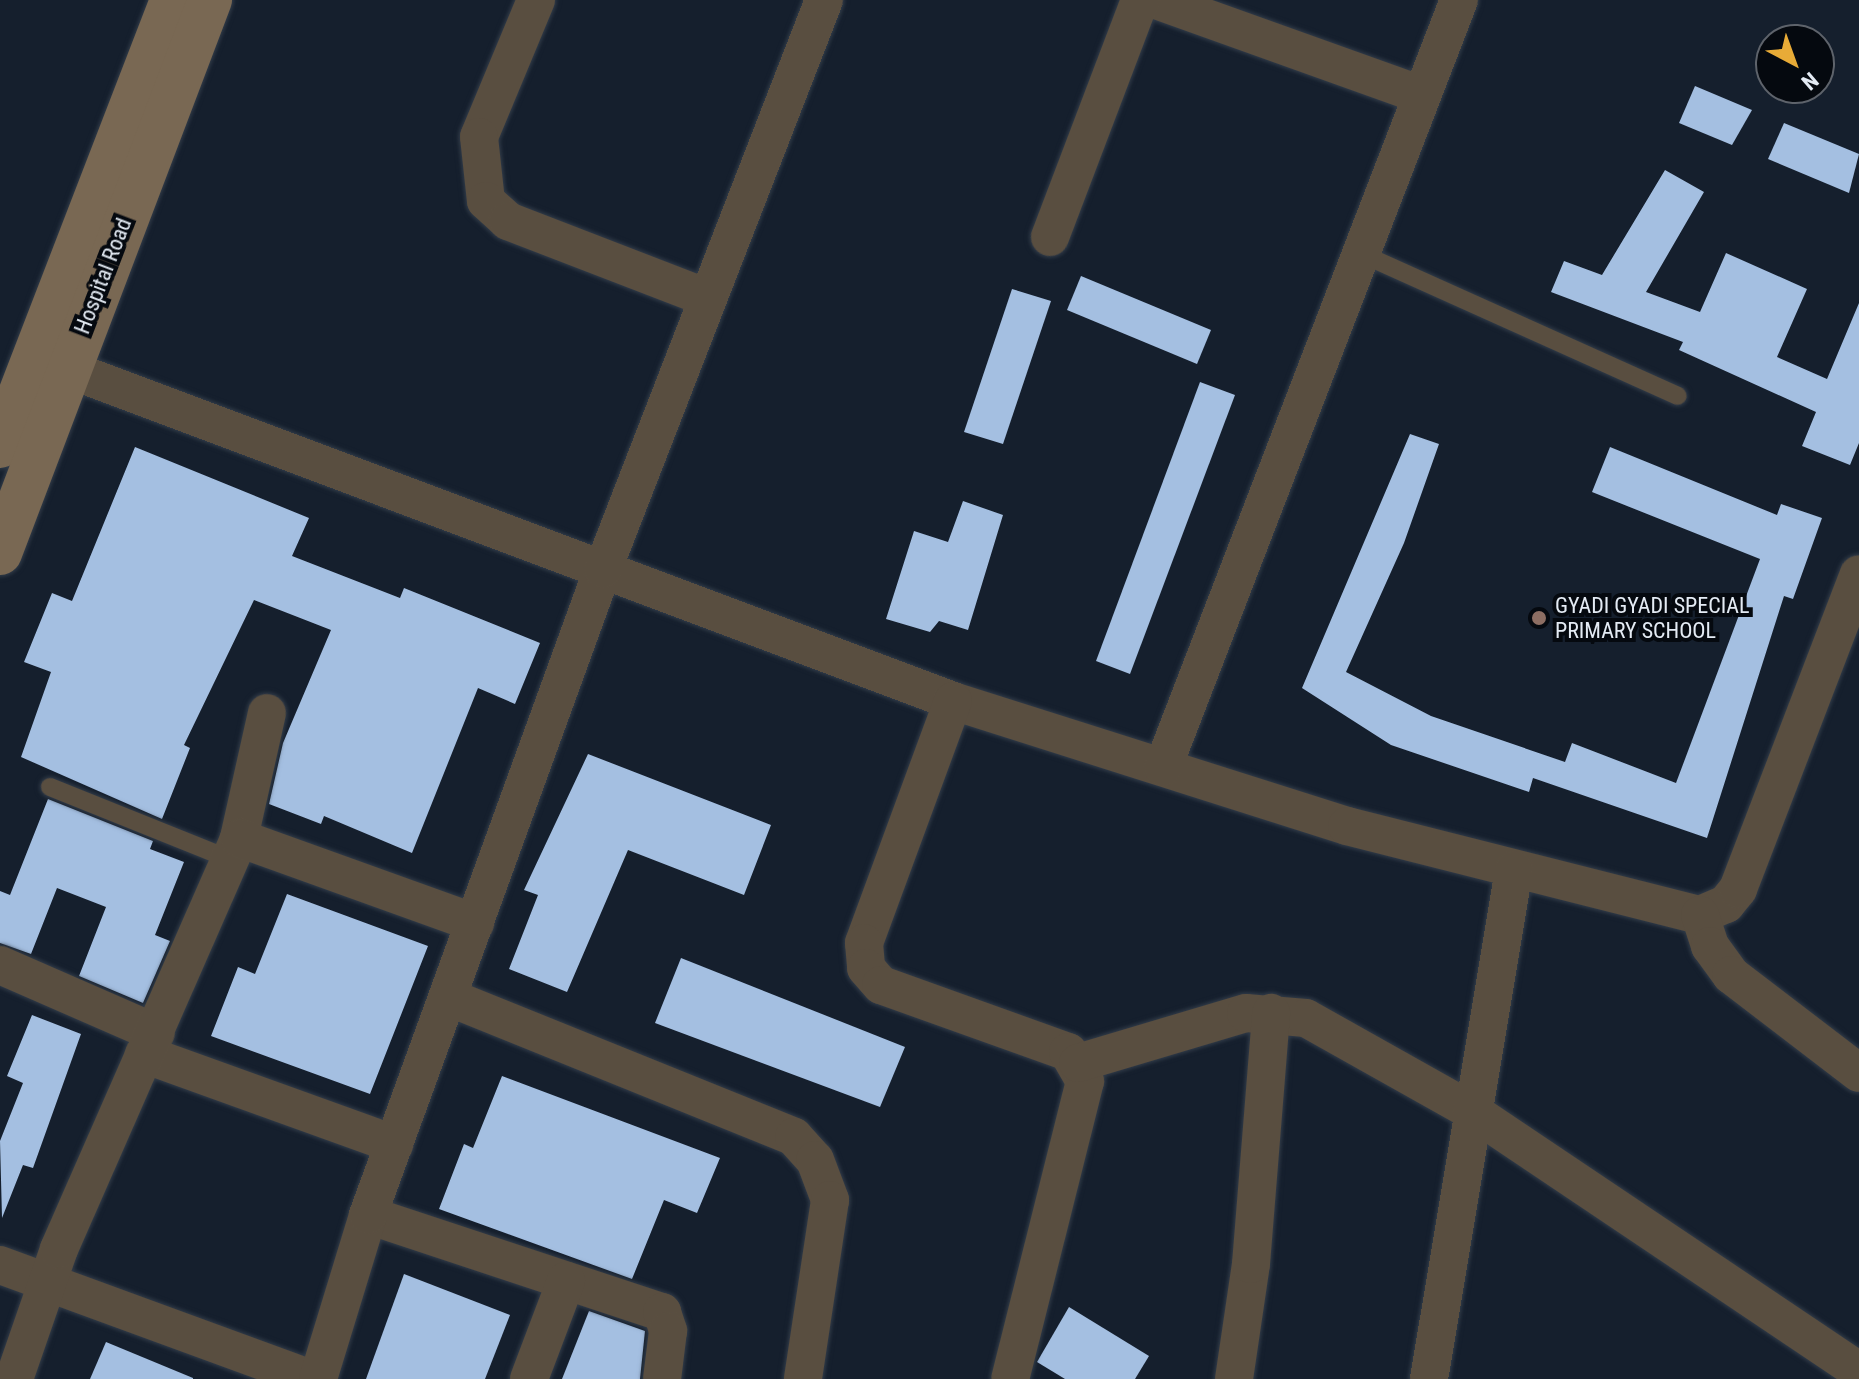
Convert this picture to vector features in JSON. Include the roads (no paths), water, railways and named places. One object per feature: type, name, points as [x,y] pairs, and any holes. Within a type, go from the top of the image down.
[{"type":"main road","name":"Hospital Road","points":[[0,446],[172,0]]},
{"type":"main road","name":"Hospital Road","points":[[0,553],[210,0]]},
{"type":"street","points":[[536,0],[479,137],[486,201],[508,221],[708,298]]},
{"type":"street","points":[[318,1379],[368,1215],[603,569],[824,0]]},
{"type":"street","points":[[1050,237],[1140,0]]},
{"type":"street","points":[[1156,0],[1422,95]]},
{"type":"street","points":[[1163,767],[1459,0]]},
{"type":"street","points":[[68,369],[953,701],[1163,767],[1514,870],[1700,915],[1726,904],[1738,889],[1859,574]]},
{"type":"street","points":[[953,701],[864,943],[866,968],[881,985],[1068,1052],[1078,1063],[1085,1081],[1081,1112],[1010,1379]]},
{"type":"street","points":[[14,1379],[47,1282],[235,849],[267,713]]},
{"type":"street","points":[[235,849],[475,923]]},
{"type":"street","points":[[1429,1379],[1514,870]]},
{"type":"street","points":[[1700,915],[1710,946],[1731,975],[1859,1073]]},
{"type":"street","points":[[0,965],[150,1043],[394,1144]]},
{"type":"street","points":[[448,997],[794,1137],[815,1160],[830,1200],[803,1379]]},
{"type":"street","points":[[1078,1063],[1246,1013],[1271,1013],[1319,1023],[1472,1111],[1859,1371]]},
{"type":"street","points":[[1234,1379],[1251,1264],[1271,1013]]},
{"type":"street","points":[[368,1215],[662,1312],[668,1331],[662,1379]]},
{"type":"street","points":[[0,1265],[311,1379]]},
{"type":"street","points":[[529,1379],[566,1281]]},
{"type":"lane","points":[[1362,254],[1678,396]]},
{"type":"lane","points":[[50,787],[235,849]]},
{"type":"place","name":"GYADI GYADI SPECIAL PRIMARY SCHOOL","points":[[1539,618]]}]
